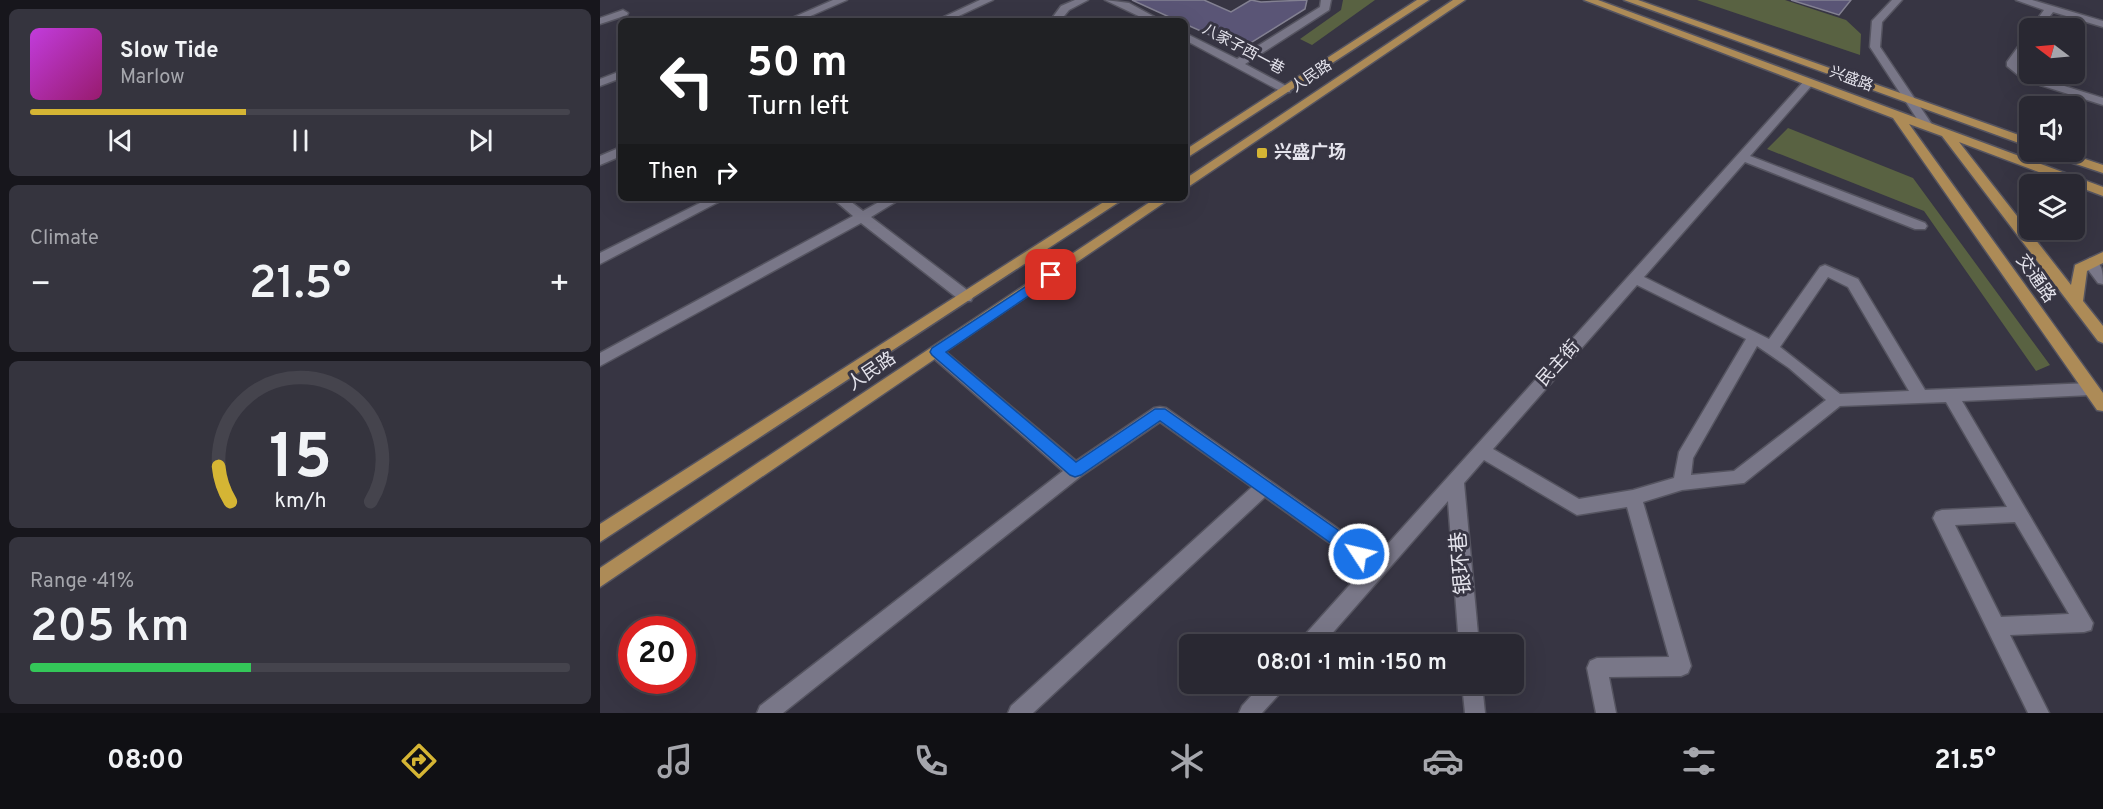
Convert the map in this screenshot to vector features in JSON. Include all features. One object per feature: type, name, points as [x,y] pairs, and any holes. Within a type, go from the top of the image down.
[{"type":"main road","name":"人民路","points":[[1188,183],[1460,0]]},
{"type":"main road","name":"兴盛路","points":[[1589,0],[2103,192]]},
{"type":"main road","name":"兴盛路","points":[[1629,0],[2019,139]]},
{"type":"main road","name":"人民路","points":[[1188,153],[1424,1]]},
{"type":"main road","name":"交通路","points":[[1897,115],[2103,405]]},
{"type":"main road","name":"交通路","points":[[1947,134],[2103,337]]},
{"type":"main road","points":[[2082,162],[2103,169]]},
{"type":"main road","name":"人民路","points":[[600,534],[1114,201]]},
{"type":"main road","name":"人民路","points":[[600,578],[1161,201]]},
{"type":"main road","points":[[2076,301],[2080,268],[2103,257]]},
{"type":"street","points":[[624,0],[625,17]]},
{"type":"street","points":[[797,18],[842,0]]},
{"type":"street","points":[[947,18],[988,0]]},
{"type":"street","points":[[1057,18],[1065,8],[1083,0]]},
{"type":"street","points":[[1110,0],[1126,5],[1151,18]]},
{"type":"street","points":[[1237,64],[1325,8],[1326,0]]},
{"type":"street","points":[[1897,0],[1877,21],[1875,47],[1927,126]]},
{"type":"street","points":[[2021,0],[2103,24]]},
{"type":"street","points":[[2043,18],[2050,9]]},
{"type":"street","points":[[600,21],[618,18]]},
{"type":"street","name":"八家子西一巷","points":[[1188,38],[1286,90]]},
{"type":"street","points":[[2019,53],[2011,64],[2019,71]]},
{"type":"street","points":[[600,83],[618,75]]},
{"type":"street","name":"民主街","points":[[1319,634],[1809,82]]},
{"type":"street","points":[[2047,84],[2103,102]]},
{"type":"street","points":[[600,161],[618,152]]},
{"type":"street","points":[[1742,157],[1920,226]]},
{"type":"street","points":[[600,259],[714,201]]},
{"type":"street","points":[[842,201],[966,297]]},
{"type":"street","points":[[600,360],[891,201]]},
{"type":"street","points":[[2090,263],[2103,279]]},
{"type":"street","points":[[1771,348],[1826,270],[1853,284],[1921,397]]},
{"type":"street","points":[[1635,278],[1755,337],[1794,364],[1837,400]]},
{"type":"street","points":[[1682,483],[1685,457],[1755,337]]},
{"type":"street","points":[[936,352],[1075,471]]},
{"type":"street","points":[[1482,451],[1577,507],[1633,498],[1682,483],[1738,478],[1837,400],[2091,389]]},
{"type":"street","points":[[1950,395],[2084,623],[1996,626]]},
{"type":"street","points":[[767,713],[1075,471],[1160,413],[1378,567]]},
{"type":"street","name":"银环巷","points":[[1455,481],[1468,634]]},
{"type":"street","points":[[1018,713],[1264,487]]},
{"type":"street","points":[[1606,713],[1597,668],[1681,666],[1633,498]]},
{"type":"street","points":[[2020,514],[1942,518],[2039,713]]},
{"type":"street","points":[[1249,713],[1266,694]]},
{"type":"street","points":[[1473,694],[1475,713]]},
{"type":"green space","points":[[1343,0],[1375,0],[1312,45],[1300,39],[1341,10]]},
{"type":"green space","points":[[1697,0],[1785,0],[1846,20],[1861,34],[1860,55]]},
{"type":"green space","points":[[1788,128],[1913,178],[2050,365],[2036,371],[1924,211],[1767,149]]},
{"type":"building","points":[[1132,0],[1204,0],[1231,12],[1251,0],[1261,2],[1307,0],[1305,9],[1241,49],[1188,25],[1188,18],[1171,18]]},
{"type":"building","points":[[1791,0],[1851,0],[1839,15]]},
{"type":"place","name":"兴盛广场","points":[[1262,153]]},
{"type":"route","points":[[1051,275],[936,352],[1075,471],[1160,413],[1359,554]]}]
